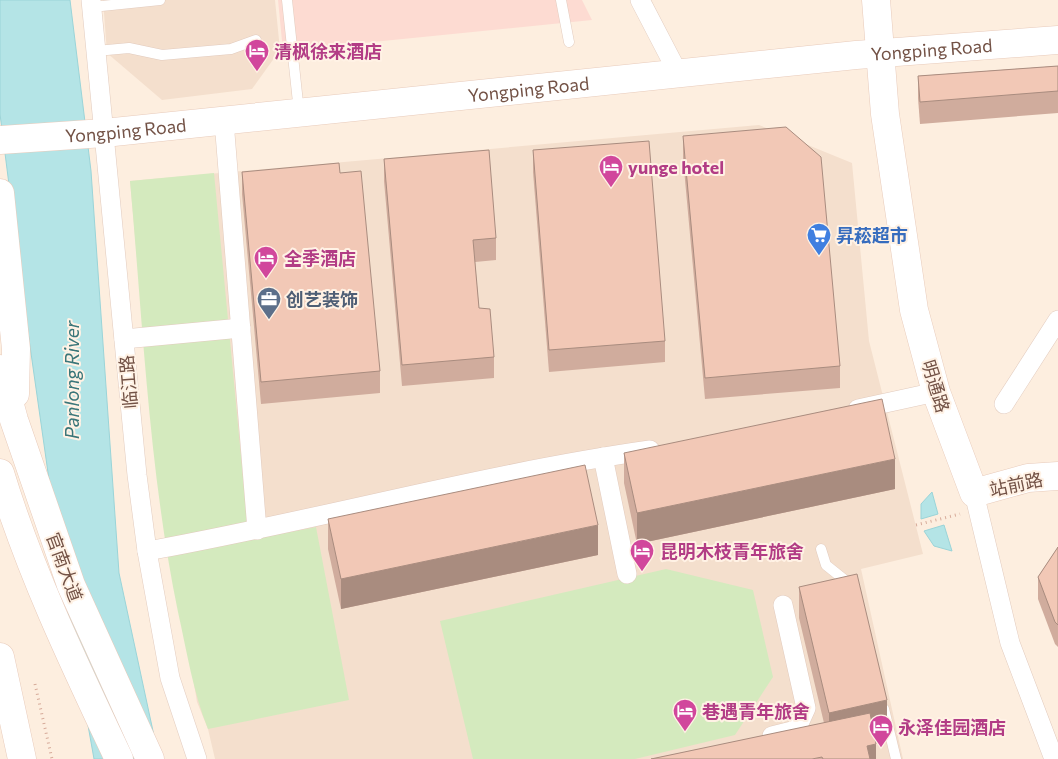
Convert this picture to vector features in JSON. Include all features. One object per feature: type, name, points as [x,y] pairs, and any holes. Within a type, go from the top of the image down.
[{"type":"street","points":[[640,0],[678,73]]},
{"type":"street","name":"明通路","points":[[876,0],[885,114],[914,310],[936,392],[976,501],[1010,643],[1054,759]]},
{"type":"street","name":"临江路","points":[[92,4],[96,51],[97,134],[124,339],[146,550],[170,678],[197,759]]},
{"type":"street","name":"Yongping Road","points":[[2,140],[97,134],[678,73],[1058,40]]},
{"type":"street","points":[[224,121],[257,530]]},
{"type":"street","points":[[0,193],[16,350],[14,420]]},
{"type":"street","points":[[1004,404],[1058,320]]},
{"type":"street","points":[[124,339],[241,328]]},
{"type":"street","name":"官南大道","points":[[0,369],[14,420],[81,609],[150,759]]},
{"type":"street","points":[[836,414],[936,392]]},
{"type":"street","points":[[146,550],[257,530],[603,457],[668,448]]},
{"type":"street","points":[[603,457],[627,574]]},
{"type":"street","name":"官南大道","points":[[0,473],[22,539],[51,611],[119,759]]},
{"type":"street","name":"站前路","points":[[976,501],[1028,478],[1058,476]]},
{"type":"street","points":[[758,739],[796,730],[806,708],[783,605]]},
{"type":"street","points":[[0,657],[22,759]]},
{"type":"lane","points":[[92,4],[160,0]]},
{"type":"lane","points":[[287,0],[299,113]]},
{"type":"lane","points":[[561,0],[569,42]]},
{"type":"lane","points":[[96,51],[129,48],[162,55],[231,49],[256,40]]},
{"type":"lane","points":[[821,549],[826,564],[856,588],[858,598]]},
{"type":"lane","points":[[883,702],[896,759]]},
{"type":"path","points":[[916,525],[976,501]]},
{"type":"path","points":[[35,684],[52,759]]},
{"type":"shaded area","points":[[103,0],[275,0],[280,50],[252,89],[162,100],[107,53]]},
{"type":"shaded area","points":[[278,0],[582,0],[592,20],[283,51]]},
{"type":"shaded area","points":[[759,125],[852,163],[869,341],[923,554],[861,569],[903,759],[215,759],[208,729],[197,702],[153,434],[130,181]]},
{"type":"green space","points":[[214,173],[249,540],[316,527],[349,700],[208,729],[198,701],[187,657],[168,559],[160,505],[148,398],[130,181]]},
{"type":"green space","points":[[666,569],[753,590],[773,677],[735,735],[635,759],[473,759],[440,621]]},
{"type":"water","name":"Panlong River","points":[[0,0],[70,0],[91,171],[119,573],[159,759],[94,759],[68,613],[26,318],[0,114]]},
{"type":"water","points":[[932,492],[938,514],[921,519],[921,504]]},
{"type":"water","points":[[944,525],[952,551],[934,546],[924,531]]},
{"type":"building","points":[[1058,66],[1058,91],[920,102],[918,76]]},
{"type":"building","points":[[786,127],[821,157],[840,366],[705,378],[683,136]]},
{"type":"building","points":[[649,141],[665,341],[549,350],[533,150]]},
{"type":"building","points":[[489,150],[496,238],[473,240],[479,308],[490,309],[494,357],[402,365],[384,159]]},
{"type":"building","points":[[339,163],[340,173],[361,171],[380,371],[261,382],[242,172]]},
{"type":"building","points":[[882,399],[895,459],[637,513],[624,453]]},
{"type":"building","points":[[585,465],[598,525],[341,579],[328,519]]},
{"type":"building","points":[[1058,547],[1058,625],[1055,622],[1038,577]]},
{"type":"building","points":[[857,574],[887,700],[829,713],[799,587]]},
{"type":"building","points":[[870,713],[876,744],[867,746],[870,759],[823,759],[822,757],[812,759],[651,759]]},
{"type":"place","name":"清枫徐来酒店","points":[[257,72]]},
{"type":"place","name":"yunge hotel","points":[[611,188]]},
{"type":"place","name":"昇菘超市","points":[[819,256]]},
{"type":"place","name":"全季酒店","points":[[266,279]]},
{"type":"place","name":"创艺装饰","points":[[269,320]]},
{"type":"place","name":"昆明木枝青年旅舍","points":[[642,572]]},
{"type":"place","name":"巷遇青年旅舍","points":[[685,732]]},
{"type":"place","name":"永泽佳园酒店","points":[[881,748]]}]
